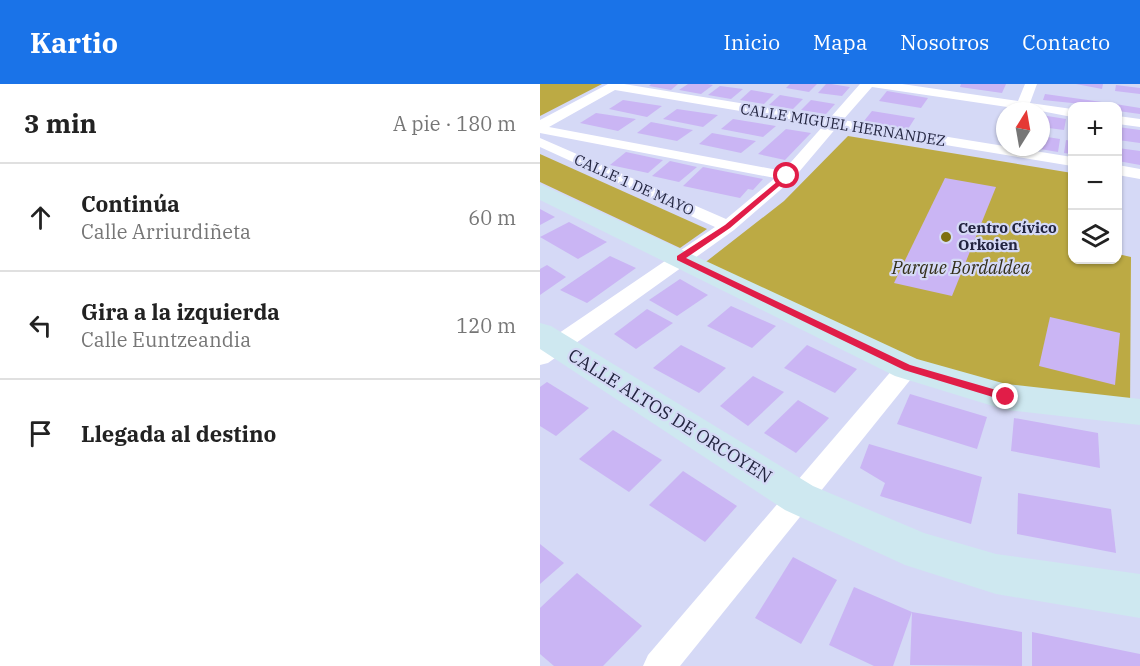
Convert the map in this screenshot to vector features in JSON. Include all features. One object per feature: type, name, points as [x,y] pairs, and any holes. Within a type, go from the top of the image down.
[{"type":"street","points":[[546,345],[728,226],[787,176],[867,84]]},
{"type":"street","points":[[876,84],[996,104]]},
{"type":"street","points":[[1023,102],[1030,84]]},
{"type":"street","points":[[540,127],[615,85]]},
{"type":"street","name":"CALLE MIGUEL HERNANDEZ","points":[[615,85],[834,124],[996,147]]},
{"type":"street","points":[[1050,111],[1068,113]]},
{"type":"street","points":[[1122,121],[1140,123]]},
{"type":"street","points":[[540,127],[787,176]]},
{"type":"street","name":"CALLE 1 DE MAYO","points":[[540,142],[728,226]]},
{"type":"street","name":"CALLE MIGUEL HERNANDEZ","points":[[1042,156],[1068,161]]},
{"type":"street","points":[[1122,171],[1140,174]]},
{"type":"street","points":[[540,191],[907,368],[1006,397],[1140,412]]},
{"type":"street","name":"CALLE ALTOS DE ORCOYEN","points":[[546,345],[799,498],[920,551],[996,574],[1140,596]]},
{"type":"street","points":[[659,666],[907,368]]},
{"type":"green space","points":[[540,84],[602,84],[540,116]]},
{"type":"green space","name":"Parque Bordaldea","points":[[848,136],[1068,172],[1068,264],[1122,264],[1122,255],[1131,257],[1130,411],[1006,397],[698,268],[784,201]]},
{"type":"green space","points":[[540,154],[707,229],[680,248],[540,182]]},
{"type":"building","points":[[651,84],[678,84],[671,90],[649,86]]},
{"type":"building","points":[[688,84],[713,85],[701,94],[679,90]]},
{"type":"building","points":[[790,84],[817,84],[809,92],[786,88]]},
{"type":"building","points":[[826,84],[850,87],[842,96],[818,93]]},
{"type":"building","points":[[961,84],[1006,84],[1002,93],[960,87]]},
{"type":"building","points":[[1076,84],[1103,84],[1102,89]]},
{"type":"building","points":[[1116,85],[1140,88],[1140,94],[1115,91]]},
{"type":"building","points":[[720,86],[743,89],[731,99],[708,95]]},
{"type":"building","points":[[751,90],[774,94],[764,104],[740,100]]},
{"type":"building","points":[[887,91],[928,98],[921,108],[879,101]]},
{"type":"building","points":[[1045,94],[1102,102],[1068,103],[1043,100]]},
{"type":"building","points":[[780,95],[803,99],[793,109],[769,105]]},
{"type":"building","points":[[623,100],[662,106],[647,117],[609,109]]},
{"type":"building","points":[[811,100],[835,104],[826,114],[801,110]]},
{"type":"building","points":[[1122,105],[1140,108],[1140,114],[1122,112]]},
{"type":"building","points":[[677,109],[718,115],[703,127],[663,119]]},
{"type":"building","points":[[872,111],[915,118],[908,129],[864,121]]},
{"type":"building","points":[[596,113],[636,119],[618,131],[580,123]]},
{"type":"building","points":[[1050,116],[1066,119],[1064,130],[1050,128]]},
{"type":"building","points":[[733,119],[776,126],[763,137],[721,129]]},
{"type":"building","points":[[651,122],[693,130],[677,141],[637,133]]},
{"type":"building","points":[[1122,128],[1140,130],[1140,143],[1122,141]]},
{"type":"building","points":[[786,129],[811,133],[785,160],[758,154]]},
{"type":"building","points":[[712,133],[756,141],[741,153],[699,144]]},
{"type":"building","points":[[1050,137],[1060,139],[1058,152],[1050,151]]},
{"type":"building","points":[[1066,140],[1068,140],[1068,154],[1064,153]]},
{"type":"building","points":[[1122,149],[1140,151],[1140,165],[1122,162]]},
{"type":"building","points":[[626,152],[663,160],[648,173],[610,165]]},
{"type":"building","points":[[670,161],[697,167],[679,182],[652,176]]},
{"type":"building","points":[[703,167],[763,179],[753,190],[748,189],[740,198],[683,186]]},
{"type":"building","name":"Centro Cívico Orkoien","points":[[945,178],[996,187],[952,296],[894,283]]},
{"type":"building","points":[[540,209],[555,217],[540,225]]},
{"type":"building","points":[[569,222],[607,242],[578,259],[540,237]]},
{"type":"building","points":[[610,256],[636,268],[587,303],[560,290]]},
{"type":"building","points":[[547,265],[566,277],[540,295],[540,269]]},
{"type":"building","points":[[680,279],[708,295],[677,316],[649,300]]},
{"type":"building","points":[[731,306],[776,326],[752,348],[707,326]]},
{"type":"building","points":[[647,309],[673,323],[636,349],[614,334]]},
{"type":"building","points":[[1050,317],[1120,333],[1115,385],[1039,366]]},
{"type":"building","points":[[681,345],[726,368],[699,393],[653,368]]},
{"type":"building","points":[[807,345],[857,369],[835,393],[784,368]]},
{"type":"building","points":[[753,376],[784,392],[748,426],[720,406]]},
{"type":"building","points":[[547,382],[589,408],[556,436],[540,426],[540,387]]},
{"type":"building","points":[[910,394],[987,417],[977,449],[897,424]]},
{"type":"building","points":[[798,400],[829,418],[796,453],[764,433]]},
{"type":"building","points":[[1014,418],[1098,433],[1100,468],[1011,451]]},
{"type":"building","points":[[613,430],[662,460],[629,492],[579,459]]},
{"type":"building","points":[[869,444],[982,477],[971,524],[880,496],[885,483],[860,468]]},
{"type":"building","points":[[683,471],[737,506],[705,542],[649,505]]},
{"type":"building","points":[[1018,493],[1111,509],[1116,553],[1017,534]]},
{"type":"building","points":[[540,544],[564,563],[540,584]]},
{"type":"building","points":[[793,557],[837,580],[801,644],[755,618]]},
{"type":"building","points":[[577,573],[642,626],[603,666],[554,666],[540,654],[540,608]]},
{"type":"building","points":[[854,587],[912,612],[893,666],[874,666],[829,645]]},
{"type":"building","points":[[912,612],[1022,632],[1022,666],[910,665]]},
{"type":"building","points":[[1032,632],[1140,654],[1140,666],[1032,666]]},
{"type":"place","name":"Centro Cívico Orkoien","points":[[946,237]]},
{"type":"route","points":[[787,176],[728,226],[680,258],[907,368],[1006,397]]}]
